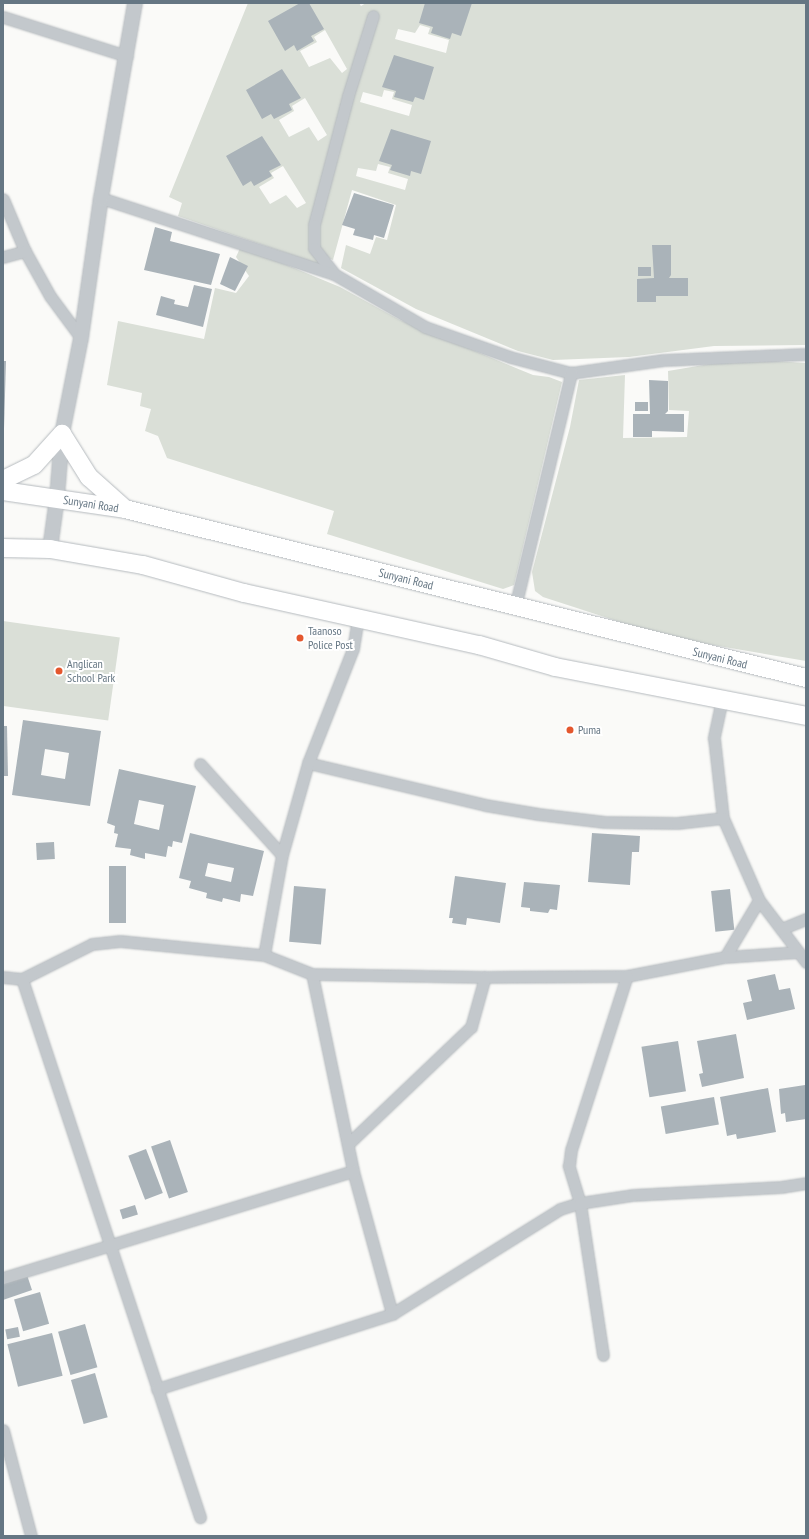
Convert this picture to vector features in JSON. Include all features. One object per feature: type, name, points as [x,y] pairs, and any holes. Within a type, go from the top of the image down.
[{"type":"main road","points":[[3,480],[34,465],[62,434],[89,477],[125,509]]},
{"type":"main road","name":"Sunyani Road","points":[[3,491],[125,509],[806,678]]},
{"type":"main road","points":[[3,548],[50,548],[143,565],[244,593],[479,645],[555,667],[806,716]]},
{"type":"street","points":[[50,548],[58,498],[62,434],[81,338],[101,198],[136,3]]},
{"type":"street","points":[[334,274],[314,248],[314,225],[348,96],[373,16]]},
{"type":"street","points":[[3,17],[127,56]]},
{"type":"street","points":[[101,198],[334,274],[425,327],[510,357],[571,373],[662,360],[806,354]]},
{"type":"street","points":[[3,199],[25,251],[50,296],[81,338]]},
{"type":"street","points":[[3,257],[25,251]]},
{"type":"street","points":[[515,607],[571,373]]},
{"type":"street","points":[[264,955],[273,895],[282,855],[308,763],[353,649],[358,619]]},
{"type":"street","points":[[722,699],[714,738],[723,818],[759,900],[806,962]]},
{"type":"street","points":[[308,763],[485,805],[538,814],[605,822],[677,823],[723,818]]},
{"type":"street","points":[[200,764],[282,855]]},
{"type":"street","points":[[725,957],[759,900]]},
{"type":"street","points":[[781,929],[806,919]]},
{"type":"street","points":[[3,977],[22,979],[92,944],[120,941],[264,955],[312,974],[485,977],[627,976],[725,957],[798,952]]},
{"type":"street","points":[[312,974],[353,1171],[392,1314]]},
{"type":"street","points":[[603,1355],[580,1203],[569,1166],[572,1150],[627,976]]},
{"type":"street","points":[[348,1144],[471,1026],[485,977]]},
{"type":"street","points":[[22,979],[108,1244],[200,1517]]},
{"type":"street","points":[[3,1278],[108,1244],[353,1171]]},
{"type":"street","points":[[157,1389],[392,1314],[560,1209],[580,1203],[633,1195],[782,1187],[806,1183]]},
{"type":"street","points":[[3,1430],[31,1536]]},
{"type":"shaded area","points":[[248,3],[359,3],[361,6],[366,3],[806,3],[806,345],[714,346],[629,357],[553,360],[518,351],[416,309],[341,268],[346,245],[370,254],[376,237],[387,240],[396,205],[352,190],[333,260],[326,257],[318,264],[178,216],[182,203],[169,197]],"holes":[[[420,25],[430,28],[428,34],[449,40],[446,53],[395,39],[398,29],[415,33]],[[325,30],[347,69],[342,73],[330,58],[309,67],[300,51],[317,42],[314,37]],[[384,90],[394,92],[392,99],[412,105],[409,116],[360,102],[363,92],[382,97]],[[305,98],[327,135],[318,141],[309,127],[289,137],[279,120],[294,111],[292,106]],[[378,164],[390,167],[388,173],[408,179],[405,190],[356,176],[358,168],[376,171]],[[283,166],[306,203],[297,208],[286,195],[270,204],[259,187],[274,178],[271,173]]]},
{"type":"shaded area","points":[[241,246],[340,287],[400,320],[533,375],[549,377],[562,382],[514,585],[503,589],[327,534],[334,511],[167,458],[158,436],[145,431],[151,409],[140,406],[142,393],[107,385],[118,321],[204,339],[215,288],[236,293],[249,276],[236,257]]},
{"type":"shaded area","points":[[739,359],[806,363],[806,661],[707,644],[623,623],[543,597],[535,591],[532,572],[570,427],[579,380],[625,375],[623,438],[687,437],[689,411],[669,410],[668,371]]},
{"type":"shaded area","name":"Anglican School Park","points":[[3,621],[120,637],[108,721],[3,706]]},
{"type":"building","points":[[300,3],[309,3],[324,29],[311,36],[314,41],[297,51],[294,45],[285,51],[268,21]]},
{"type":"building","points":[[425,3],[472,3],[461,36],[452,33],[450,39],[431,33],[433,27],[419,23]]},
{"type":"building","points":[[394,55],[434,67],[424,100],[415,97],[413,102],[394,97],[396,91],[382,87]]},
{"type":"building","points":[[282,69],[301,98],[289,104],[292,110],[274,119],[271,114],[262,119],[246,90]]},
{"type":"building","points":[[391,129],[431,141],[421,174],[411,171],[410,176],[390,170],[392,165],[379,161]]},
{"type":"building","points":[[262,136],[281,165],[269,171],[272,176],[254,186],[251,181],[243,186],[226,156]]},
{"type":"building","points":[[354,193],[394,205],[384,238],[374,235],[373,240],[353,235],[355,229],[342,225]]},
{"type":"building","points":[[155,227],[172,232],[170,241],[220,254],[211,285],[144,270]]},
{"type":"building","points":[[652,245],[671,245],[671,275],[669,278],[688,278],[688,296],[656,296],[656,302],[637,302],[637,279],[654,278]]},
{"type":"building","points":[[230,257],[248,266],[235,291],[220,284]]},
{"type":"building","points":[[638,267],[651,267],[651,276],[638,276]]},
{"type":"building","points":[[194,285],[212,289],[203,327],[156,315],[161,296],[175,300],[174,304],[188,307]]},
{"type":"building","points":[[3,361],[6,361],[4,429],[3,429]]},
{"type":"building","points":[[649,380],[668,381],[668,411],[665,414],[684,414],[684,432],[652,431],[652,437],[633,437],[633,414],[650,414]]},
{"type":"building","points":[[635,402],[648,402],[648,411],[635,411]]},
{"type":"building","points":[[23,720],[101,731],[90,806],[12,795]],"holes":[[[45,749],[69,753],[65,779],[41,775]]]},
{"type":"building","points":[[3,726],[7,726],[8,776],[3,776]]},
{"type":"building","points":[[119,769],[196,786],[182,843],[173,841],[172,847],[168,846],[166,857],[145,853],[145,859],[130,855],[131,849],[115,847],[118,834],[114,833],[115,826],[107,823]],"holes":[[[139,800],[164,805],[159,830],[134,824]]]},
{"type":"building","points":[[190,833],[264,851],[253,896],[241,894],[240,902],[223,898],[222,902],[206,898],[207,893],[189,888],[191,881],[179,878]],"holes":[[[208,863],[234,868],[231,882],[205,876]]]},
{"type":"building","points":[[592,833],[640,836],[639,852],[632,852],[630,885],[588,882]]},
{"type":"building","points":[[54,842],[55,859],[37,860],[36,843]]},
{"type":"building","points":[[109,866],[126,866],[126,923],[109,923]]},
{"type":"building","points":[[455,876],[506,883],[500,923],[467,918],[466,925],[452,923],[453,918],[449,918]]},
{"type":"building","points":[[524,882],[560,885],[557,910],[550,909],[548,913],[530,911],[530,908],[521,907]]},
{"type":"building","points":[[294,886],[326,889],[321,945],[289,942]]},
{"type":"building","points":[[730,889],[734,930],[715,932],[711,891]]},
{"type":"building","points":[[775,974],[779,990],[790,988],[795,1009],[747,1020],[743,1003],[752,1001],[747,980]]},
{"type":"building","points":[[736,1034],[744,1078],[702,1087],[699,1074],[703,1073],[697,1041]]},
{"type":"building","points":[[678,1041],[686,1091],[649,1097],[641,1047]]},
{"type":"building","points":[[805,1085],[806,1119],[786,1122],[785,1113],[781,1114],[779,1089]]},
{"type":"building","points":[[768,1088],[776,1132],[737,1139],[736,1134],[727,1136],[720,1097]]},
{"type":"building","points":[[714,1097],[719,1125],[666,1134],[661,1106]]},
{"type":"building","points":[[170,1140],[188,1192],[169,1199],[151,1147]]},
{"type":"building","points":[[146,1149],[163,1193],[145,1200],[128,1156]]},
{"type":"building","points":[[135,1205],[138,1215],[123,1219],[120,1210]]},
{"type":"building","points":[[27,1275],[32,1290],[3,1300],[3,1284]]},
{"type":"building","points":[[40,1292],[49,1324],[23,1331],[14,1299]]},
{"type":"building","points":[[85,1324],[97,1367],[70,1375],[58,1332]]},
{"type":"building","points":[[18,1327],[20,1337],[7,1339],[5,1329]]},
{"type":"building","points":[[52,1333],[63,1376],[18,1387],[7,1344]]},
{"type":"building","points":[[95,1373],[108,1417],[84,1424],[71,1380]]},
{"type":"place","name":"Taanoso Police Post","points":[[300,638]]},
{"type":"place","name":"Anglican School Park","points":[[59,671]]},
{"type":"place","name":"Puma","points":[[570,730]]}]
